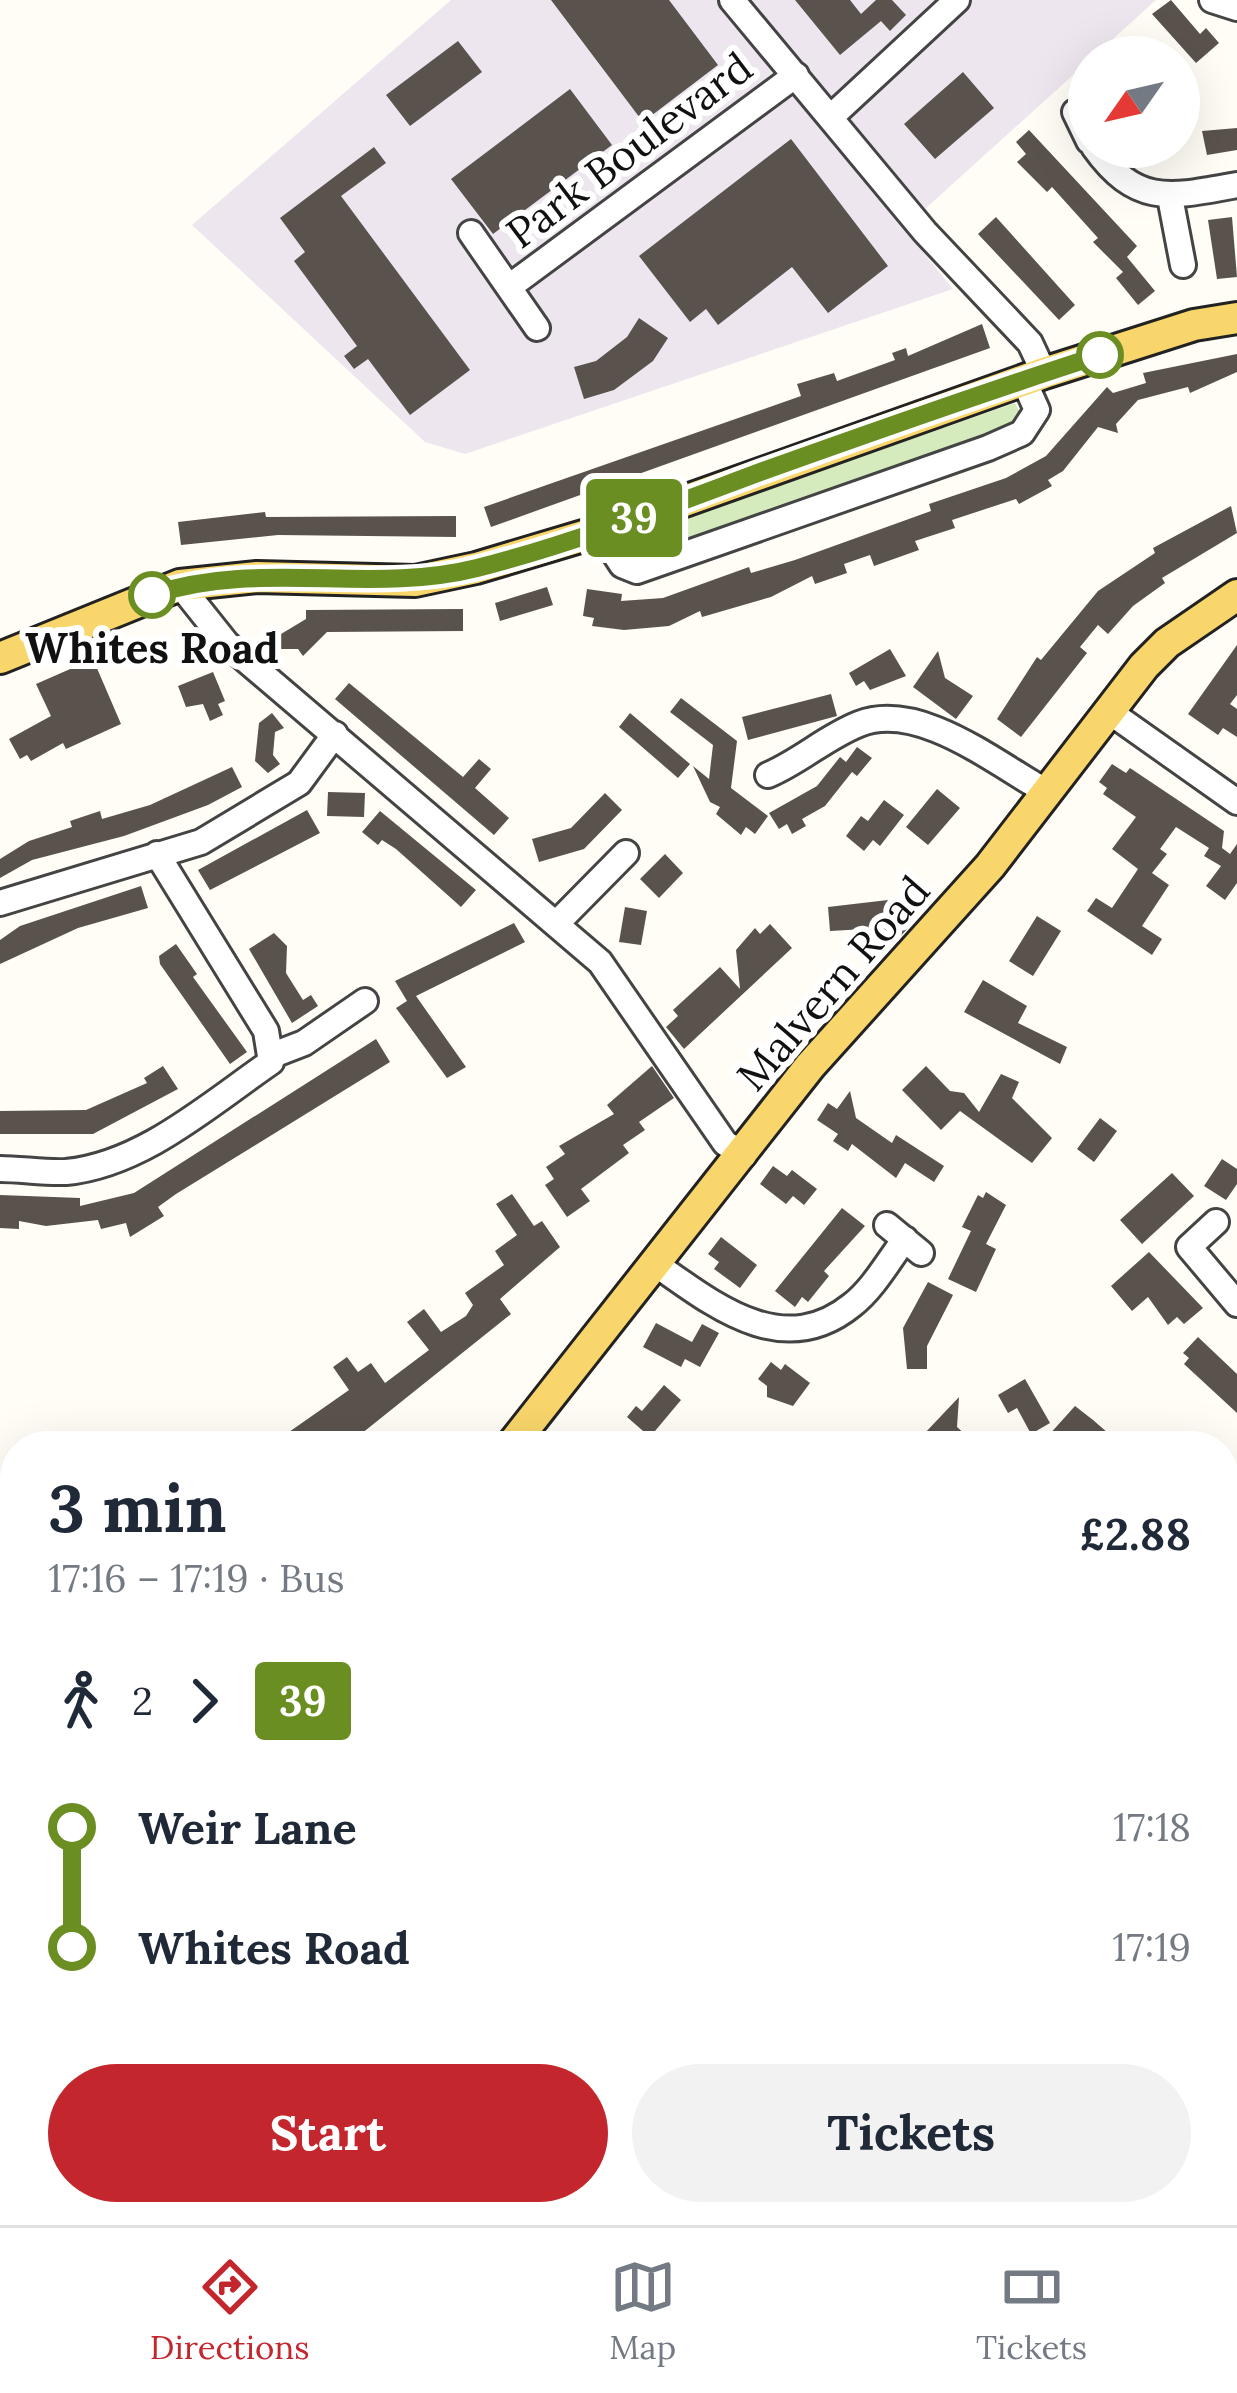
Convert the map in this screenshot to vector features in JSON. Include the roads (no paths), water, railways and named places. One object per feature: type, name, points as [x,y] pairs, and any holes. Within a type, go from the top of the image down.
[{"type":"main road","points":[[0,658],[180,586],[257,577],[415,581],[600,531],[1034,377],[1194,326],[1237,318]]},
{"type":"main road","name":"Malvern Road","points":[[524,1431],[836,1035],[1049,793],[1107,710],[1167,643],[1237,595]]},
{"type":"street","points":[[600,531],[622,565],[637,571],[1022,433],[1037,410],[1030,343],[925,232],[732,0]]},
{"type":"street","points":[[832,116],[957,0]]},
{"type":"street","points":[[1213,0],[1237,8]]},
{"type":"street","name":"Park Boulevard","points":[[509,287],[796,75]]},
{"type":"street","points":[[1109,168],[1137,189],[1170,197],[1237,185]]},
{"type":"street","points":[[1170,197],[1183,265]]},
{"type":"street","name":"Park Boulevard","points":[[471,233],[537,328]]},
{"type":"street","points":[[180,586],[227,644],[600,962],[725,1143],[744,1155]]},
{"type":"street","points":[[1107,710],[1237,802]]},
{"type":"street","points":[[768,775],[858,724],[882,717],[942,734],[1049,793]]},
{"type":"street","points":[[0,903],[201,842],[299,783],[335,734]]},
{"type":"street","points":[[0,1169],[66,1172],[108,1162],[151,1143],[271,1062],[270,1043],[157,854]]},
{"type":"street","points":[[558,922],[626,854]]},
{"type":"street","points":[[270,1043],[304,1043],[365,1000]]},
{"type":"street","points":[[1216,1222],[1189,1247],[1237,1304]]},
{"type":"street","points":[[657,1265],[732,1317],[780,1329],[851,1306],[904,1239]]},
{"type":"place","name":"Whites Road","points":[[152,595]]}]
